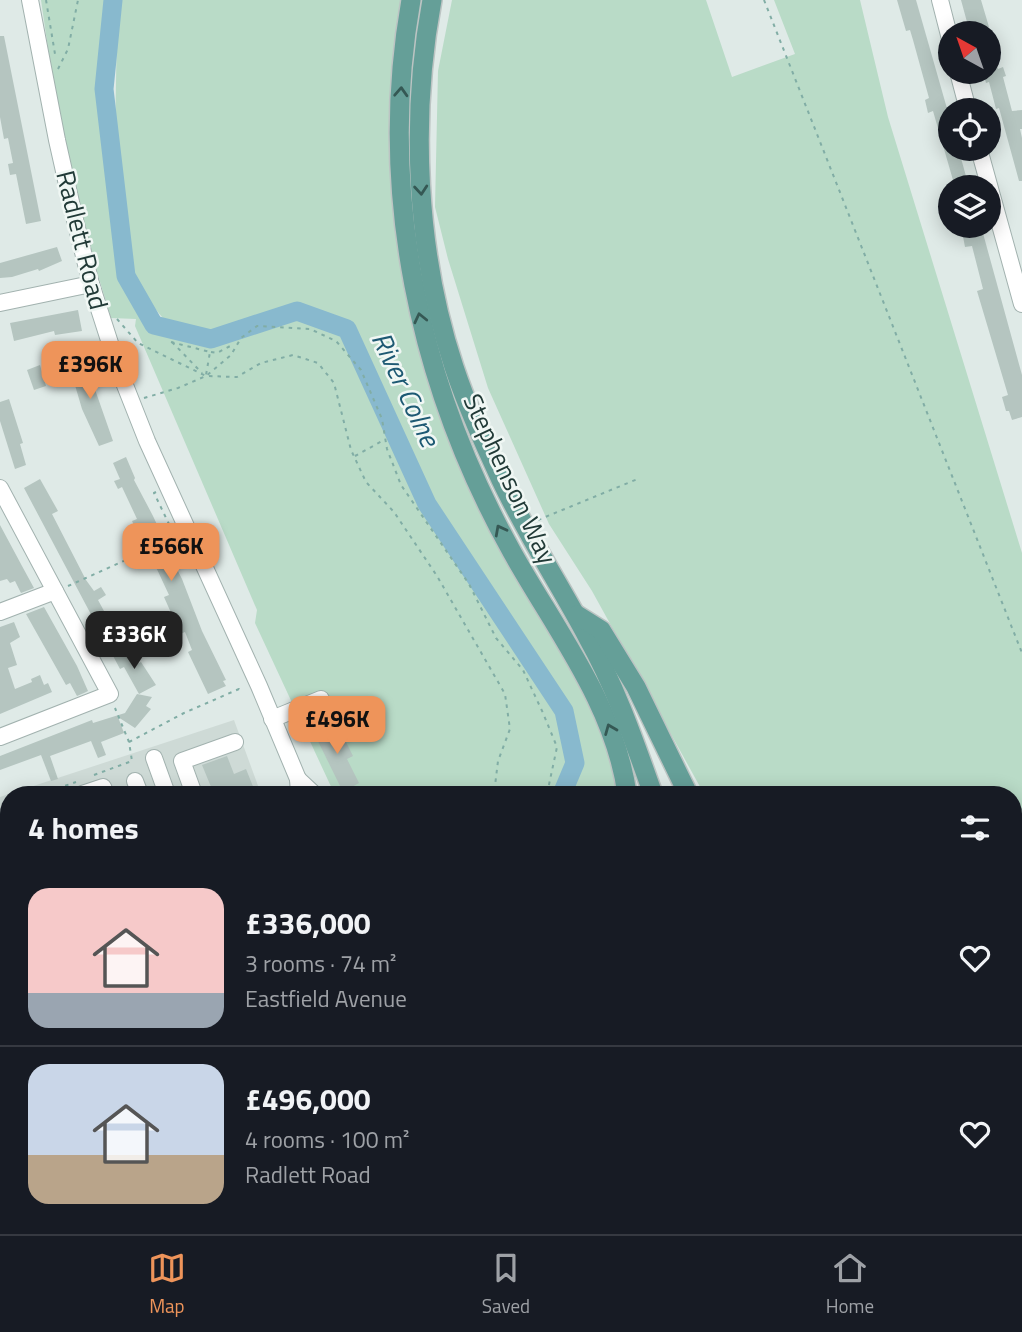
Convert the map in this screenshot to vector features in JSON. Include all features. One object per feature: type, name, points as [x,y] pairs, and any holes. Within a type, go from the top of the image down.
[{"type":"main road","name":"Stephenson Way","points":[[411,0],[400,100],[400,178],[412,280],[435,374],[456,437],[480,491],[603,714],[622,764],[626,786]]},
{"type":"main road","name":"Stephenson Way","points":[[432,0],[423,64],[420,180],[432,275],[454,367],[482,437],[524,525],[589,638],[628,721],[650,786]]},
{"type":"main road","name":"Stephenson Way","points":[[574,612],[601,630],[635,687],[684,786]]},
{"type":"street","points":[[940,0],[945,21]]},
{"type":"street","name":"Radlett Road","points":[[31,1],[57,141],[91,284],[117,365],[142,429],[272,719],[298,786]]},
{"type":"street","points":[[982,161],[1022,304]]},
{"type":"street","points":[[0,303],[91,284]]},
{"type":"street","points":[[0,488],[110,694],[0,737]]},
{"type":"street","points":[[0,612],[55,592]]},
{"type":"street","points":[[272,719],[321,699]]},
{"type":"street","points":[[191,786],[182,761],[235,742]]},
{"type":"street","points":[[154,758],[164,786]]},
{"type":"path","points":[[58,70],[68,49],[78,0]]},
{"type":"path","points":[[764,0],[1022,653]]},
{"type":"path","points":[[112,314],[138,343],[206,376],[237,377],[261,363],[293,355],[317,363],[334,383],[354,457],[366,482],[394,512],[437,576],[505,694],[510,729],[498,761],[495,786]]},
{"type":"path","points":[[144,398],[206,376],[231,355],[246,333],[257,326],[310,329],[336,341],[361,370],[382,419],[385,440],[401,485],[469,584],[496,638],[523,670],[544,713],[557,747],[549,786]]},
{"type":"path","points":[[206,376],[171,342],[217,353],[238,342]]},
{"type":"path","points":[[206,376],[210,352]]},
{"type":"path","points":[[354,457],[385,440]]},
{"type":"path","points":[[524,525],[640,478]]},
{"type":"path","points":[[154,493],[170,526]]},
{"type":"path","points":[[55,592],[175,537]]},
{"type":"path","points":[[129,742],[184,713],[239,689],[242,694]]},
{"type":"path","points":[[93,775],[132,761],[129,742],[110,694]]},
{"type":"shaded area","points":[[234,720],[258,786],[33,786]]},
{"type":"green space","points":[[41,0],[111,0],[102,90],[123,276],[149,321],[167,323],[137,287],[122,220],[115,143],[117,21],[121,0],[402,0],[413,319],[428,380],[456,453],[604,725],[618,786],[331,786],[255,623],[257,610],[135,326],[136,319],[111,318],[83,226],[54,85]]},
{"type":"green space","points":[[452,0],[706,0],[732,77],[795,54],[774,0],[860,0],[888,117],[1022,553],[1022,786],[700,786],[592,591],[549,524],[488,388],[448,259],[435,207],[438,71]]},
{"type":"building","points":[[897,0],[916,0],[944,98],[938,98],[938,128],[933,111],[928,113],[925,100],[929,98],[910,30],[906,31]]},
{"type":"building","points":[[961,0],[981,0],[987,21],[967,21]]},
{"type":"building","points":[[0,36],[4,36],[41,221],[26,224],[16,174],[10,175],[8,164],[13,163],[8,138],[4,139],[0,117]]},
{"type":"building","points":[[1003,67],[1012,111],[1022,110],[1022,181],[1019,181],[1001,115],[1001,98],[993,98],[990,84],[1001,84]]},
{"type":"building","points":[[947,161],[962,161],[966,175],[952,175]]},
{"type":"building","points":[[963,238],[984,238],[1022,375],[1022,417],[1012,420],[1009,411],[1006,411],[1002,397],[1008,395],[977,291],[983,289],[972,246],[965,247]]},
{"type":"building","points":[[57,247],[62,261],[39,271],[38,269],[0,278],[0,263]]},
{"type":"building","points":[[78,310],[82,331],[55,335],[54,331],[14,341],[10,323]]},
{"type":"building","points":[[84,358],[113,441],[99,446],[82,409],[72,375],[69,376],[65,365]]},
{"type":"building","points":[[40,365],[46,386],[34,390],[27,370]]},
{"type":"building","points":[[9,399],[23,443],[20,444],[26,465],[15,469],[0,421],[0,402]]},
{"type":"building","points":[[126,457],[134,480],[160,531],[158,532],[182,579],[202,631],[226,680],[223,681],[226,686],[208,694],[188,652],[192,650],[185,632],[175,636],[171,626],[176,624],[164,597],[169,595],[155,565],[145,569],[140,556],[152,551],[143,532],[138,534],[132,521],[137,519],[122,487],[118,489],[114,481],[120,479],[113,463]]},
{"type":"building","points":[[40,479],[58,511],[52,514],[86,580],[94,591],[101,587],[106,595],[98,600],[116,633],[104,639],[24,488]]},
{"type":"building","points":[[0,525],[34,588],[21,593],[15,581],[0,581]]},
{"type":"building","points":[[44,607],[88,691],[77,696],[70,683],[66,685],[26,614]]},
{"type":"building","points":[[14,622],[20,637],[10,643],[17,665],[8,668],[15,689],[32,682],[31,679],[40,675],[44,685],[48,683],[52,692],[0,714],[0,627]]},
{"type":"building","points":[[122,647],[133,666],[141,662],[156,685],[139,694],[124,667],[120,669],[111,652]]},
{"type":"building","points":[[137,694],[152,697],[146,706],[151,709],[135,728],[118,717],[124,733],[101,742],[106,755],[98,758],[91,741],[50,756],[58,779],[51,781],[41,755],[0,770],[0,756],[92,720],[93,723],[125,713]]},
{"type":"building","points":[[330,723],[338,740],[344,738],[353,756],[347,759],[359,783],[354,786],[340,786],[313,731]]},
{"type":"building","points":[[227,756],[234,774],[246,769],[253,786],[211,786],[202,765]]},
{"type":"waterway","name":"River Colne","points":[[113,0],[104,89],[126,276],[154,325],[211,339],[297,311],[347,329],[427,504],[564,711],[575,763],[565,786]]}]
